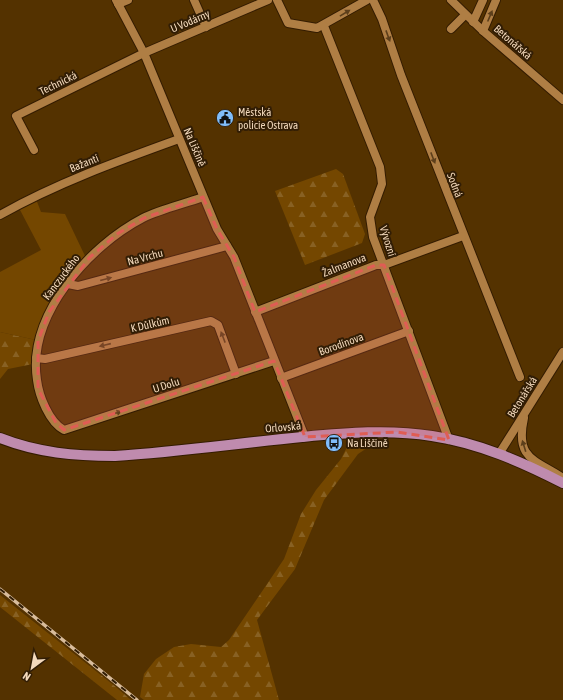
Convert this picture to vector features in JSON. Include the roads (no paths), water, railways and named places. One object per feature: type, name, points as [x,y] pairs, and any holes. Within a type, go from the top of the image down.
[{"type":"main road","name":"Orlovská","points":[[0,438],[20,446],[43,451],[77,456],[115,456],[345,433],[398,432],[449,440],[499,454],[524,463],[563,483]]},
{"type":"street","points":[[117,2],[128,0]]},
{"type":"street","points":[[194,0],[206,27]]},
{"type":"street","name":"U Vodárny","points":[[144,53],[268,0]]},
{"type":"street","points":[[277,0],[288,23],[317,28],[324,26],[367,0]]},
{"type":"street","name":"Sodná","points":[[372,0],[386,32],[463,236],[520,377]]},
{"type":"street","name":"Betonářská","points":[[451,0],[465,15],[563,100]]},
{"type":"street","points":[[473,22],[483,0]]},
{"type":"street","points":[[483,31],[496,0]]},
{"type":"street","name":"Na Liščině","points":[[117,2],[144,53],[217,229],[234,257],[304,437]]},
{"type":"street","points":[[451,30],[465,15]]},
{"type":"street","name":"Vývozní","points":[[324,26],[380,168],[382,184],[370,217],[373,237],[449,440]]},
{"type":"street","name":"Technická","points":[[34,150],[16,116],[144,53]]},
{"type":"street","name":"Bažantí","points":[[0,215],[35,195],[92,171],[179,139]]},
{"type":"street","name":"Kanczuckého","points":[[64,430],[56,424],[46,408],[38,389],[36,358],[38,341],[45,321],[68,284],[89,258],[117,234],[144,218],[204,197]]},
{"type":"street","name":"Žalmanova","points":[[255,312],[376,265],[384,265],[463,236]]},
{"type":"street","name":"Na Vrchu","points":[[68,284],[78,286],[228,246]]},
{"type":"street","name":"K Důlkům","points":[[36,358],[46,359],[211,321],[218,325],[236,374]]},
{"type":"street","name":"Borodínova","points":[[281,378],[409,331]]},
{"type":"street","name":"Betonářská","points":[[499,454],[563,352]]},
{"type":"street","name":"U Dolu","points":[[64,430],[274,362]]},
{"type":"street","points":[[526,412],[521,435],[525,452],[531,459],[563,478]]},
{"type":"railway","points":[[0,589],[137,700]]},
{"type":"place","name":"Městská policie Ostrava","points":[[225,118]]},
{"type":"place","name":"Na Liščině","points":[[334,443]]}]
